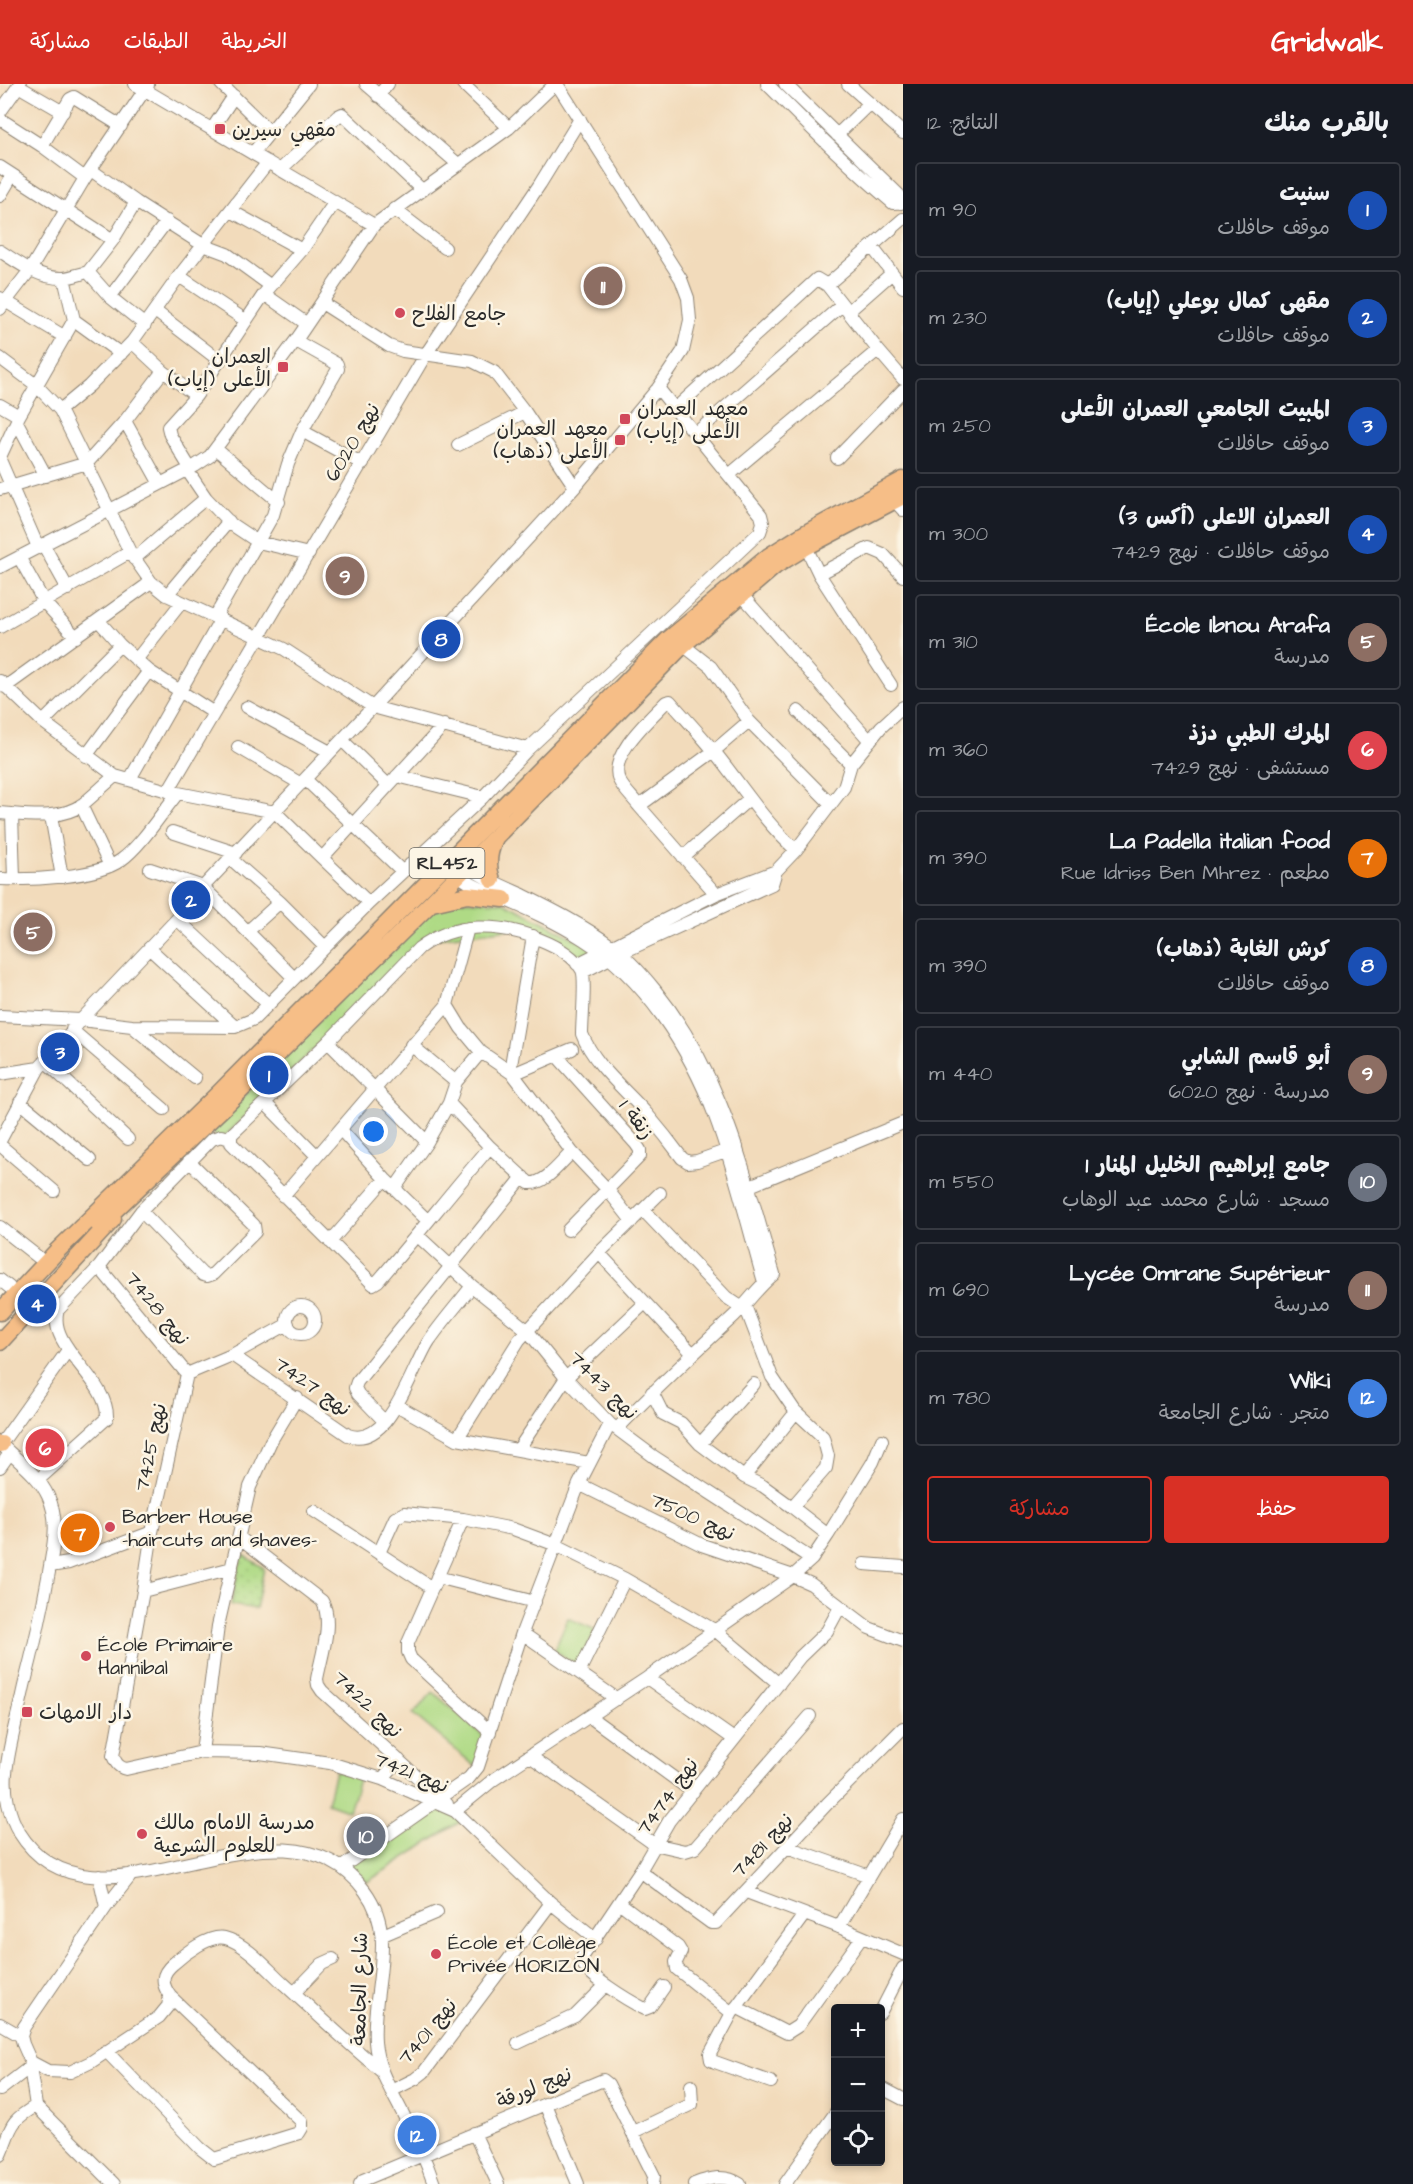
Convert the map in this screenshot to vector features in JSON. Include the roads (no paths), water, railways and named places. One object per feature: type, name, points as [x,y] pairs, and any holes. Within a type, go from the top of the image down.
[{"type":"highway","name":"RL452","points":[[120,1197],[203,1109],[456,865],[643,665],[675,634],[770,556],[804,534],[903,480]]},
{"type":"highway","name":"RL452","points":[[0,1312],[12,1289],[120,1197],[431,903],[456,865],[499,835],[683,645],[775,566],[806,547],[900,502]]},
{"type":"highway","points":[[492,880],[489,873],[489,856],[499,835]]},
{"type":"highway","points":[[431,903],[467,895],[504,899]]},
{"type":"highway","points":[[12,1289],[38,1257],[82,1216],[120,1197]]},
{"type":"highway","points":[[0,1342],[110,1224],[120,1197]]},
{"type":"highway","name":"RL452","points":[[0,1326],[12,1289]]},
{"type":"street","points":[[253,153],[309,84]]},
{"type":"street","points":[[366,84],[459,165]]},
{"type":"street","points":[[378,96],[388,84]]},
{"type":"street","points":[[463,84],[509,128]]},
{"type":"street","points":[[1,564],[41,546],[210,456],[296,341],[374,225],[509,128],[556,84],[681,279],[688,298],[690,320],[683,351],[658,388],[575,487],[374,706],[203,887],[42,1065],[20,1102],[0,1143],[54,1191]]},
{"type":"street","points":[[767,84],[876,190],[893,203],[902,202],[899,195],[785,84]]},
{"type":"street","points":[[848,84],[903,133]]},
{"type":"street","points":[[0,112],[4,96],[19,85],[63,112]]},
{"type":"street","points":[[65,337],[2,303],[30,270],[65,209],[121,126],[143,86],[374,225]]},
{"type":"street","points":[[212,129],[228,88],[270,132]]},
{"type":"street","points":[[42,146],[70,99],[74,97],[121,126]]},
{"type":"street","points":[[837,135],[870,103]]},
{"type":"street","points":[[280,170],[342,114],[422,190]]},
{"type":"street","points":[[0,119],[203,245],[227,254],[307,324]]},
{"type":"street","name":"نهج 6020","points":[[110,866],[131,851],[173,792],[258,636],[309,555],[426,354],[540,184],[580,119]]},
{"type":"street","points":[[60,410],[89,386],[132,342],[179,276],[268,162]]},
{"type":"street","points":[[0,167],[113,240]]},
{"type":"street","points":[[0,196],[12,176]]},
{"type":"street","points":[[0,251],[30,270],[64,278],[88,273],[113,240],[136,202]]},
{"type":"street","points":[[309,555],[258,542],[229,521],[206,498],[188,469],[168,427],[196,396],[245,320],[302,250],[335,202]]},
{"type":"street","points":[[394,209],[445,248]]},
{"type":"street","points":[[231,211],[302,250]]},
{"type":"street","points":[[110,297],[167,221]]},
{"type":"street","points":[[827,285],[901,225]]},
{"type":"street","points":[[872,247],[903,287]]},
{"type":"street","points":[[88,273],[110,297],[145,325]]},
{"type":"street","points":[[695,434],[845,308],[891,274]]},
{"type":"street","points":[[179,276],[245,320]]},
{"type":"street","points":[[64,278],[74,320],[121,354]]},
{"type":"street","points":[[675,409],[817,279],[827,285],[903,379]]},
{"type":"street","points":[[322,303],[382,343],[403,351],[472,361],[494,372],[525,412],[575,487]]},
{"type":"street","points":[[155,311],[220,361]]},
{"type":"street","points":[[68,589],[5,488],[0,459],[36,385],[74,320]]},
{"type":"street","points":[[130,779],[181,691],[279,502],[288,464],[302,431],[338,366],[296,341]]},
{"type":"street","points":[[132,342],[162,371],[196,396]]},
{"type":"street","points":[[729,475],[878,350]]},
{"type":"street","points":[[0,358],[36,385],[60,410],[133,556],[151,582],[167,595],[284,649],[374,706],[528,749]]},
{"type":"street","points":[[5,488],[87,463],[125,421],[162,371]]},
{"type":"street","points":[[0,1016],[76,1025],[235,1027],[248,1023],[268,1004],[369,903],[483,797],[528,749],[760,532],[763,523],[761,515],[658,388]]},
{"type":"street","points":[[837,458],[903,390]]},
{"type":"street","points":[[0,405],[18,419],[46,476]]},
{"type":"street","points":[[458,445],[525,412]]},
{"type":"street","points":[[125,421],[160,484]]},
{"type":"street","points":[[302,431],[363,464]]},
{"type":"street","points":[[216,449],[279,502]]},
{"type":"street","points":[[0,627],[133,556],[206,498]]},
{"type":"street","points":[[167,595],[229,521]]},
{"type":"street","points":[[806,547],[819,574],[891,685]]},
{"type":"street","points":[[819,574],[869,548],[883,554],[903,576]]},
{"type":"street","points":[[19,557],[44,602],[76,637]]},
{"type":"street","points":[[151,582],[76,637],[3,684],[43,722],[115,776],[173,792],[275,812],[369,903]]},
{"type":"street","points":[[741,594],[870,741]]},
{"type":"street","points":[[136,660],[181,603]]},
{"type":"street","points":[[99,621],[120,645],[149,671],[214,713]]},
{"type":"street","points":[[43,722],[120,645]]},
{"type":"street","points":[[683,645],[719,676],[749,721],[831,804]]},
{"type":"street","points":[[86,756],[149,671]]},
{"type":"street","points":[[716,894],[639,806],[617,775],[623,749],[666,702],[670,701],[714,751],[749,799],[783,839],[796,850]]},
{"type":"street","points":[[247,707],[330,752]]},
{"type":"street","points":[[580,968],[716,894],[776,871],[796,850],[844,787],[851,764],[881,727],[903,707]]},
{"type":"street","points":[[798,711],[851,764]]},
{"type":"street","points":[[639,806],[714,751],[749,721]]},
{"type":"street","points":[[322,858],[444,725]]},
{"type":"street","points":[[342,740],[393,781],[483,797]]},
{"type":"street","points":[[238,747],[303,781],[402,872]]},
{"type":"street","points":[[14,879],[6,813],[51,816],[81,805],[115,776]]},
{"type":"street","points":[[683,857],[749,799]]},
{"type":"street","points":[[0,879],[62,877],[110,866],[81,805]]},
{"type":"street","points":[[51,816],[62,877]]},
{"type":"street","points":[[172,832],[233,856],[325,947]]},
{"type":"street","points":[[446,1805],[474,1773],[480,1762],[522,1633],[579,1484],[590,1463],[614,1427],[742,1308],[769,1278],[731,1149],[698,1078],[678,1042],[655,1008],[610,952],[575,922],[492,880],[456,865]]},
{"type":"street","points":[[456,865],[504,899],[610,952],[772,884],[776,871]]},
{"type":"street","points":[[150,869],[203,887],[293,977]]},
{"type":"street","points":[[248,931],[280,902]]},
{"type":"street","points":[[177,918],[268,1004]]},
{"type":"street","points":[[490,1147],[374,1284],[283,1196],[231,1143],[230,1139],[231,1135],[328,1042],[419,948],[430,939],[447,933],[483,926],[517,930],[533,936],[556,946],[580,968],[582,1034],[599,1062],[688,1162],[698,1161],[731,1149]]},
{"type":"street","points":[[283,1196],[447,1005],[468,928]]},
{"type":"street","points":[[511,1072],[533,936]]},
{"type":"street","points":[[149,948],[235,1027]]},
{"type":"street","points":[[447,1005],[461,1028],[481,1052],[511,1072],[572,1152],[607,1189],[632,1221]]},
{"type":"street","points":[[76,1025],[164,1108]]},
{"type":"street","points":[[132,1026],[195,1078]]},
{"type":"street","points":[[328,1042],[427,1142]]},
{"type":"street","points":[[411,1045],[456,1082]]},
{"type":"street","points":[[511,1072],[572,1049]]},
{"type":"street","points":[[395,1188],[427,1142],[449,1103],[456,1082],[481,1052]]},
{"type":"street","name":"زنقة 1","points":[[557,1056],[640,1150],[640,1156],[568,1230]]},
{"type":"street","points":[[0,1074],[42,1065]]},
{"type":"street","points":[[42,1065],[128,1139]]},
{"type":"street","points":[[20,1102],[90,1160]]},
{"type":"street","points":[[265,1103],[318,1156]]},
{"type":"street","points":[[449,1103],[490,1147],[529,1183],[540,1181],[572,1152]]},
{"type":"street","points":[[743,1189],[903,1123]]},
{"type":"street","points":[[341,1130],[385,1179],[427,1220]]},
{"type":"street","points":[[38,1480],[107,1418],[108,1407],[103,1397],[68,1350],[57,1324],[58,1310],[99,1267],[141,1211],[189,1161],[216,1136],[230,1139]]},
{"type":"street","points":[[141,1211],[203,1275],[207,1276],[213,1274],[255,1232],[254,1225],[189,1161]]},
{"type":"street","points":[[385,1422],[358,1394],[355,1388],[357,1382],[524,1177]]},
{"type":"street","points":[[330,1242],[385,1179]]},
{"type":"street","points":[[457,1439],[527,1330],[599,1253],[660,1193]]},
{"type":"street","points":[[643,1210],[726,1297],[749,1314],[772,1377],[795,1411],[823,1437],[828,1456],[826,1468],[792,1507]]},
{"type":"street","points":[[0,1227],[38,1257]]},
{"type":"street","name":"نهج 7443","points":[[417,1235],[472,1286],[527,1330],[566,1378],[614,1427],[653,1456],[812,1559]]},
{"type":"street","points":[[599,1253],[693,1354]]},
{"type":"street","name":"نهج 7428","points":[[99,1267],[187,1374]]},
{"type":"street","name":"نهج 7427","points":[[232,1355],[348,1435],[361,1437],[371,1434],[398,1406],[415,1366],[429,1342],[472,1286]]},
{"type":"street","points":[[518,1450],[566,1378],[645,1303]]},
{"type":"street","points":[[187,1374],[232,1355],[288,1324]]},
{"type":"street","points":[[0,1467],[2,1445],[68,1350]]},
{"type":"street","name":"نهج 7425","points":[[187,1374],[152,1532],[113,1756],[119,1767],[126,1768],[202,1752]]},
{"type":"street","points":[[700,1444],[754,1384]]},
{"type":"street","points":[[652,1392],[663,1414],[681,1423],[700,1444],[744,1477],[763,1486],[828,1535]]},
{"type":"street","points":[[202,1752],[219,1626],[250,1487],[271,1441],[297,1398]]},
{"type":"street","points":[[398,1406],[457,1439],[590,1463]]},
{"type":"street","points":[[744,1477],[792,1417]]},
{"type":"street","points":[[2,1445],[38,1480],[48,1495],[54,1510],[55,1527],[39,1626],[5,1775],[10,1811],[16,1826],[38,1854],[56,1867],[73,1874],[99,1876],[132,1874],[252,1850],[301,1851],[322,1856],[342,1867],[446,1805],[486,1786],[716,1631],[793,1576],[812,1559],[828,1535],[873,1462],[882,1440]]},
{"type":"street","name":"نهج 7500","points":[[579,1484],[702,1545],[811,1584],[869,1628],[903,1641]]},
{"type":"street","points":[[314,1511],[379,1553],[435,1582],[535,1602]]},
{"type":"street","points":[[379,1553],[395,1518],[399,1515],[463,1518],[513,1528],[556,1545],[625,1579],[716,1631],[779,1684]]},
{"type":"street","points":[[463,1518],[408,1643],[408,1652],[411,1659],[490,1732]]},
{"type":"street","points":[[50,1566],[69,1563],[152,1532]]},
{"type":"street","name":"نهج 7422","points":[[240,1538],[322,1601],[328,1620],[317,1679],[318,1685],[446,1805]]},
{"type":"street","points":[[864,1564],[903,1567]]},
{"type":"street","points":[[143,1591],[232,1568]]},
{"type":"street","points":[[579,1672],[625,1579]]},
{"type":"street","name":"نهج 7474","points":[[606,1985],[581,1963],[581,1959],[620,1903],[669,1821],[800,1657],[826,1631],[840,1607]]},
{"type":"street","points":[[522,1633],[616,1699]]},
{"type":"street","points":[[647,1678],[734,1739]]},
{"type":"street","points":[[530,1756],[654,1844],[685,1851],[694,1848],[810,1716]]},
{"type":"street","points":[[590,1717],[693,1792]]},
{"type":"street","name":"نهج 7481","points":[[640,1871],[713,1924],[719,1922],[787,1846],[903,1728]]},
{"type":"street","name":"نهج 7421","points":[[202,1752],[260,1753],[330,1763],[382,1779],[446,1805],[551,1903],[597,1939]]},
{"type":"street","points":[[382,1779],[399,1760]]},
{"type":"street","points":[[839,1927],[903,1819]]},
{"type":"street","points":[[787,1846],[869,1876]]},
{"type":"street","name":"شارع الجامعة","points":[[342,1867],[365,1891],[374,1905],[383,1935],[381,1977],[375,2019],[375,2043],[380,2070],[423,2154],[434,2184]]},
{"type":"street","points":[[114,2184],[36,2106],[30,2064],[21,2036],[31,2017],[106,1907],[132,1874]]},
{"type":"street","points":[[99,1876],[106,1907]]},
{"type":"street","points":[[746,1892],[902,1952]]},
{"type":"street","name":"نهج 7401","points":[[391,2091],[424,2072],[551,1903]]},
{"type":"street","points":[[620,1903],[678,1947],[681,1952],[676,1962],[677,1969],[734,2010],[787,2033],[798,2026],[862,1937]]},
{"type":"street","points":[[383,1935],[437,1912]]},
{"type":"street","points":[[771,2082],[711,2060],[710,2054],[734,2010],[804,1915]]},
{"type":"street","points":[[106,2051],[214,2159],[299,2133],[302,2122],[170,1995],[163,1985],[162,1981],[169,1967],[185,1953],[214,1938],[225,1937],[250,1953],[380,2070]]},
{"type":"street","points":[[294,1994],[322,1964],[333,1959]]},
{"type":"street","points":[[885,2004],[903,1968]]},
{"type":"street","points":[[518,2043],[575,2016],[606,1985],[645,2009],[650,2007],[664,1987]]},
{"type":"street","points":[[30,2064],[59,2073],[80,2068],[159,2017],[168,2006],[170,1995]]},
{"type":"street","points":[[0,2024],[21,2036]]},
{"type":"street","points":[[0,2090],[30,2064]]},
{"type":"street","name":"نهج لورقة","points":[[360,2184],[363,2180],[423,2154],[597,2082],[606,2081],[633,2132]]},
{"type":"street","points":[[653,2184],[654,2176],[633,2132],[692,2104],[691,2086]]},
{"type":"street","points":[[885,2090],[903,2099]]},
{"type":"street","points":[[545,2104],[578,2184]]},
{"type":"street","points":[[0,2155],[13,2122],[18,2116],[36,2106]]},
{"type":"street","points":[[785,2184],[831,2119]]},
{"type":"street","points":[[474,2133],[498,2184]]},
{"type":"street","points":[[694,2184],[721,2177],[740,2184]]},
{"type":"place","name":"مقهي سيرين","points":[[220,129]]},
{"type":"place","name":"Lycée Omrane Supérieur","points":[[603,286]]},
{"type":"place","name":"جامع الفلاح","points":[[400,313]]},
{"type":"place","name":"العمران الأعلى (إياب)","points":[[283,367]]},
{"type":"place","name":"معهد العمران الأعلى (إياب)","points":[[625,419]]},
{"type":"place","name":"معهد العمران الأعلى (ذهاب)","points":[[620,440]]},
{"type":"place","name":"أبو قاسم الشابي","points":[[345,576]]},
{"type":"place","name":"كرش الغابة (ذهاب)","points":[[441,639]]},
{"type":"place","name":"مقهى كمال بوعلي (إياب)","points":[[191,900]]},
{"type":"place","name":"École Ibnou Arafa","points":[[33,932]]},
{"type":"place","name":"المبيت الجامعي العمران الأعلى","points":[[60,1052]]},
{"type":"place","name":"سنيت","points":[[269,1075]]},
{"type":"place","name":"العمران الاعلى (أكس 3)","points":[[37,1304]]},
{"type":"place","name":"المرك الطبي دزذ","points":[[45,1448]]},
{"type":"place","name":"Barber House -haircuts and shaves-","points":[[110,1527]]},
{"type":"place","name":"La Padella italian food","points":[[80,1533]]},
{"type":"place","name":"École Primaire Hannibal","points":[[86,1656]]},
{"type":"place","name":"دار الامهات","points":[[27,1712]]},
{"type":"place","name":"مدرسة الامام مالك للعلوم الشرعية","points":[[142,1834]]},
{"type":"place","name":"جامع إبراهيم الخليل المنار 1","points":[[366,1836]]},
{"type":"place","name":"École et Collège Privée HORIZON","points":[[436,1954]]},
{"type":"place","name":"Wiki","points":[[417,2135]]}]
